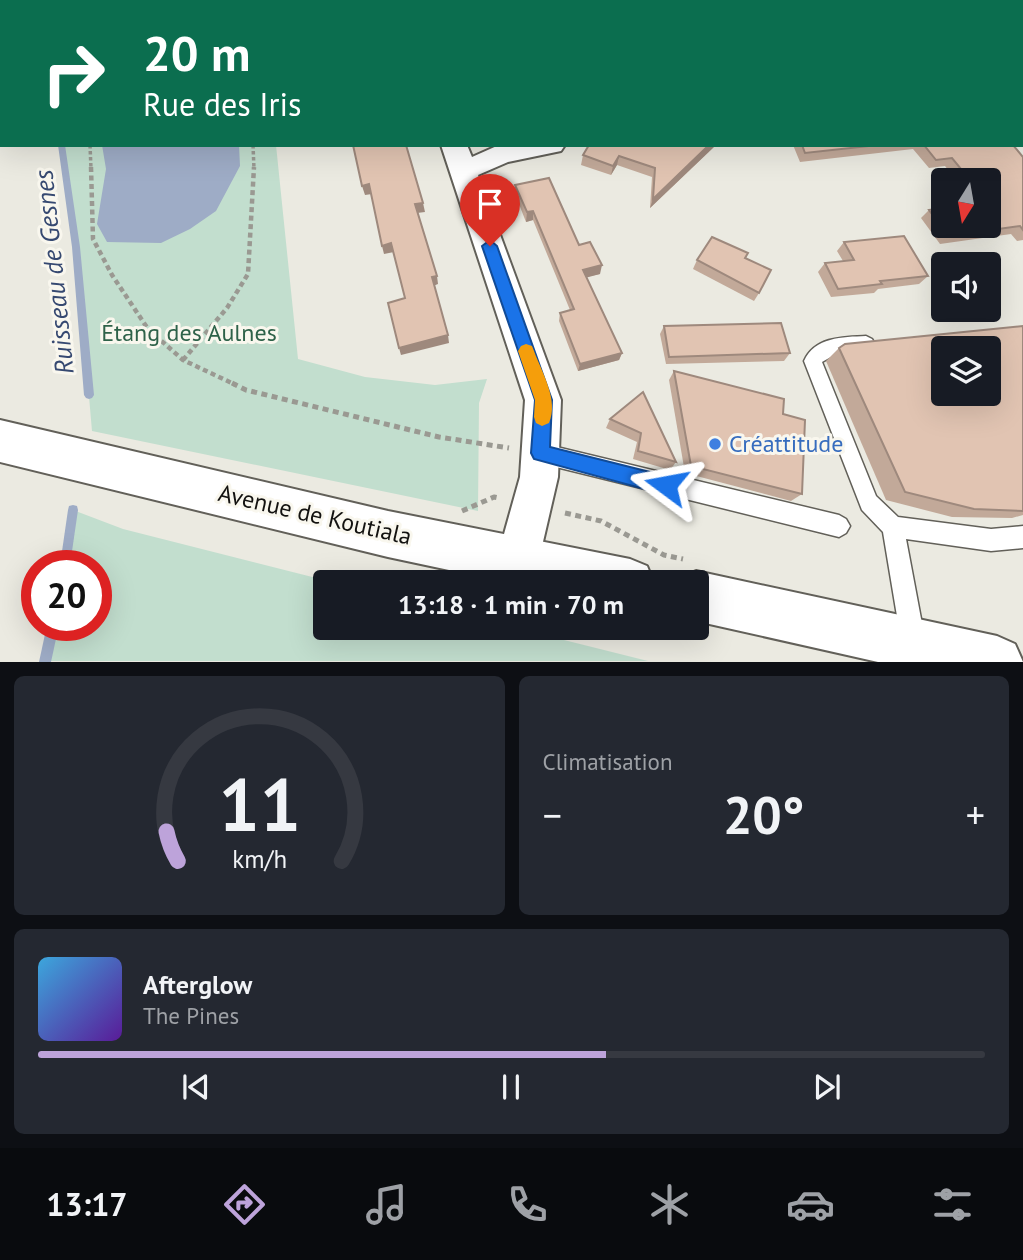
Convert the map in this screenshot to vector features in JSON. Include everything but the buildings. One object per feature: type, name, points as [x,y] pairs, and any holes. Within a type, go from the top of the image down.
[{"type":"main road","name":"Avenue de Koutiala","points":[[0,441],[388,534],[570,570]]},
{"type":"main road","points":[[709,599],[997,662]]},
{"type":"street","points":[[458,157],[483,164],[503,150],[551,147]]},
{"type":"street","points":[[458,157],[543,400],[539,477],[518,559]]},
{"type":"lane","points":[[880,342],[828,347],[816,353],[813,360],[869,503],[894,527],[991,540],[1023,537]]},
{"type":"lane","points":[[540,453],[839,526]]},
{"type":"lane","points":[[894,527],[914,643]]},
{"type":"path","points":[[90,147],[93,239],[112,275],[148,329],[183,360],[246,390],[439,437],[540,453]]},
{"type":"path","points":[[183,360],[227,308],[248,275],[253,147]]},
{"type":"green space","name":"Étang des Aulnes","points":[[61,147],[276,147],[298,359],[365,377],[435,385],[487,379],[479,403],[478,511],[92,431],[76,247]]},
{"type":"green space","points":[[73,510],[123,529],[313,577],[313,640],[564,640],[648,661],[45,661],[49,641],[112,641],[112,550],[67,550]]},
{"type":"water","points":[[102,147],[239,147],[240,166],[216,211],[190,229],[161,243],[107,242],[97,224],[106,169]]},
{"type":"waterway","name":"Ruisseau de Gesnes","points":[[61,147],[76,247],[89,395]]},
{"type":"waterway","name":"Ruisseau de Gesnes","points":[[67,550],[73,510]]},
{"type":"waterway","name":"Ruisseau de Gesnes","points":[[45,662],[50,641]]},
{"type":"slow traffic","points":[[526,351],[543,400],[542,417]]},
{"type":"place","name":"Créattitude","points":[[715,444]]},
{"type":"route","points":[[490,246],[543,400],[540,453],[666,485]]}]
